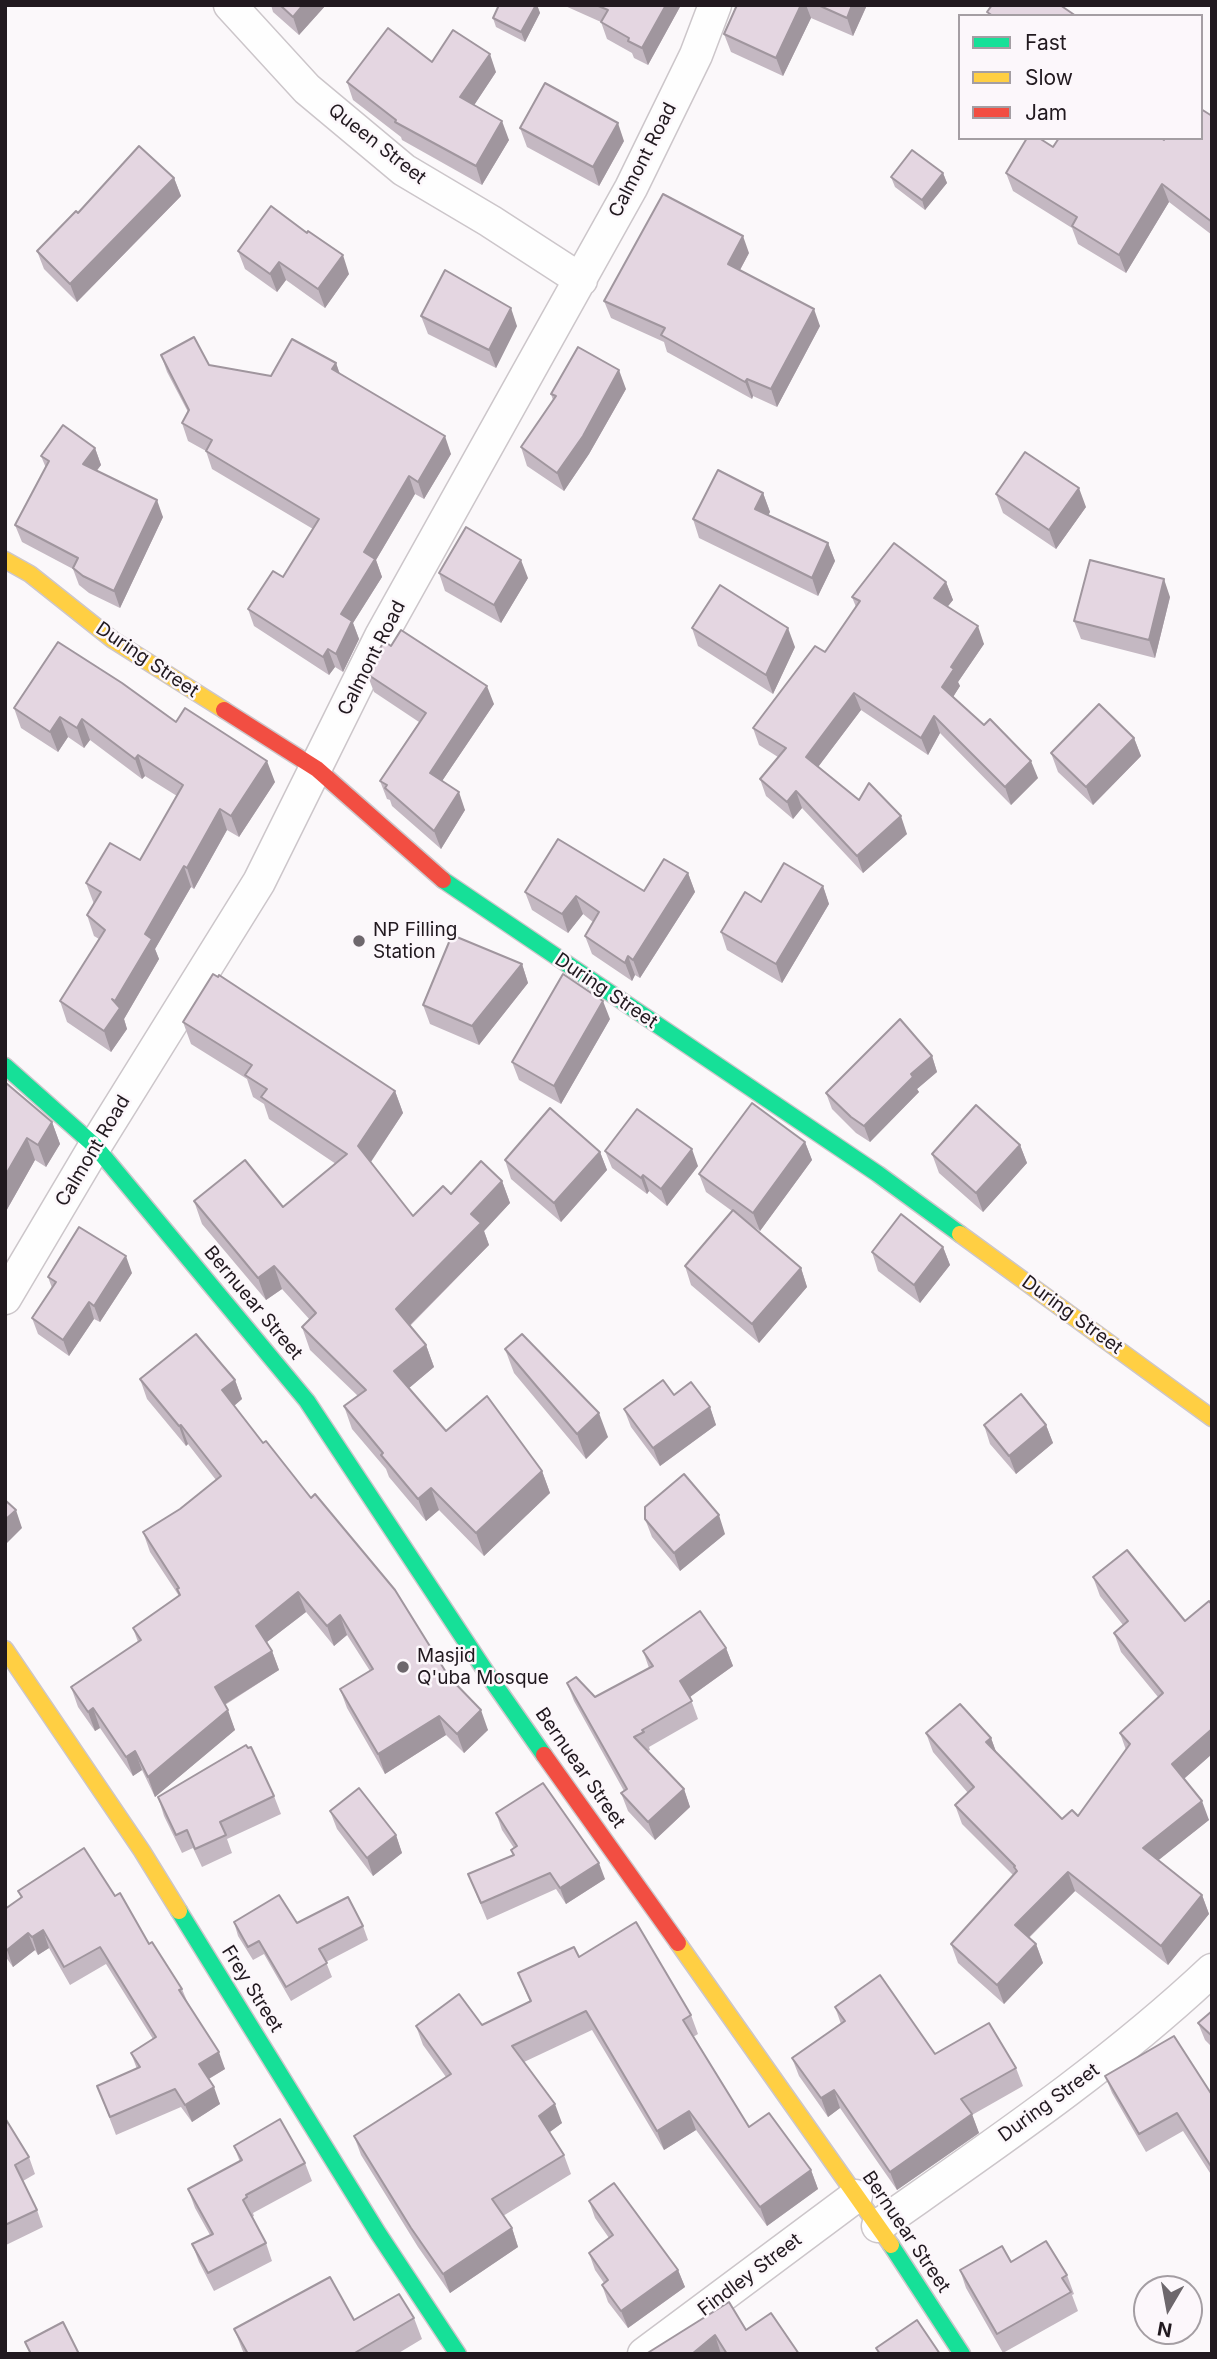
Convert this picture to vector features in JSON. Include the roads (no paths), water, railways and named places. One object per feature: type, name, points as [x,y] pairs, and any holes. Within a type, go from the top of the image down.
[{"type":"street","name":"Queen Street","points":[[230,5],[307,89],[404,170],[581,279]]},
{"type":"street","name":"Calmont Road","points":[[5,1298],[95,1146],[259,882],[381,636],[637,176],[696,55],[715,5]]},
{"type":"street","name":"During Street","points":[[5,560],[30,574],[113,640],[317,769],[443,880],[878,1174],[1212,1418]]},
{"type":"street","name":"Bernuear Street","points":[[5,1066],[95,1146],[307,1401],[488,1675],[878,2226],[962,2354]]},
{"type":"street","name":"Frey Street","points":[[5,1649],[142,1851],[378,2233],[458,2354]]},
{"type":"street","name":"During Street","points":[[878,2226],[1060,2098],[1162,2017],[1212,1970]]},
{"type":"street","name":"Findley Street","points":[[644,2354],[856,2196]]},
{"type":"place","name":"NP Filling Station","points":[[359,941]]},
{"type":"place","name":"Masjid Q'uba Mosque","points":[[403,1667]]}]
